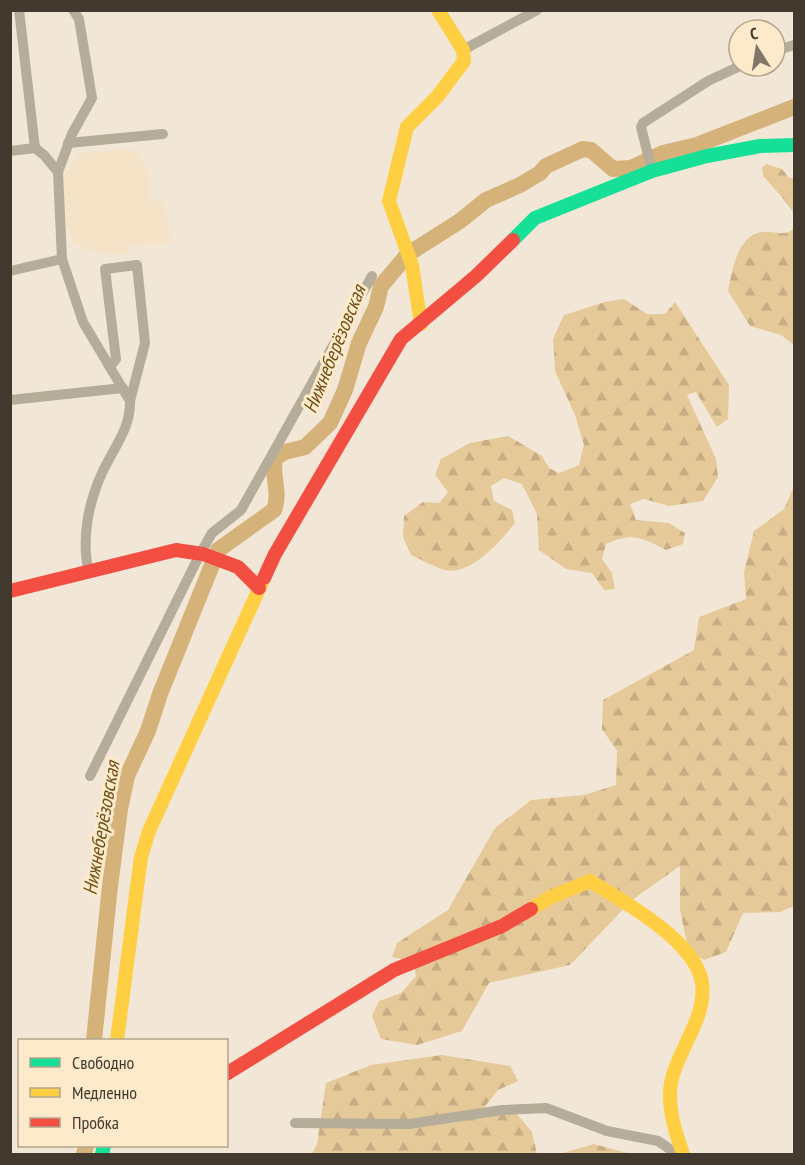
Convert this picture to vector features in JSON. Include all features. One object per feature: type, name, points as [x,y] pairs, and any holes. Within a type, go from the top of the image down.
[{"type":"street","points":[[19,10],[35,148]]},
{"type":"street","points":[[74,10],[79,19],[92,98],[68,143],[58,172],[62,259],[80,313],[130,401]]},
{"type":"street","points":[[421,324],[412,265],[389,201],[407,127],[437,97],[464,62],[463,50],[438,10]]},
{"type":"street","points":[[463,50],[537,10]]},
{"type":"street","points":[[652,171],[641,127],[643,123],[708,81],[727,72]]},
{"type":"street","points":[[68,143],[162,134]]},
{"type":"street","points":[[117,1039],[134,905],[146,839],[199,716],[275,554],[401,339],[421,324],[535,218],[652,171],[707,156],[760,146],[795,145]]},
{"type":"street","points":[[10,151],[35,148],[58,172]]},
{"type":"street","points":[[10,270],[62,259]]},
{"type":"street","points":[[89,573],[84,552],[86,528],[101,475],[126,428],[130,401],[145,343],[138,265],[105,269],[116,359],[110,367]]},
{"type":"street","points":[[90,776],[200,554],[212,533],[241,510],[372,276]]},
{"type":"street","points":[[10,400],[123,388]]},
{"type":"street","points":[[10,591],[176,550],[200,554],[238,567],[259,588]]},
{"type":"street","points":[[228,1073],[394,970],[502,926],[551,897],[590,881],[657,925],[699,972],[702,985],[701,1003],[671,1083],[669,1106],[683,1155]]},
{"type":"street","points":[[295,1123],[409,1124],[502,1110],[546,1108],[607,1131],[658,1141],[677,1155]]},
{"type":"shaded area","points":[[130,149],[138,153],[149,171],[149,202],[162,200],[172,243],[128,246],[127,254],[103,254],[72,243],[69,228],[63,222],[63,174],[81,153]]},
{"type":"green space","points":[[766,164],[782,169],[789,178],[794,178],[794,214],[763,176],[762,168]]},
{"type":"green space","points":[[794,228],[794,345],[781,335],[750,326],[728,291],[737,255],[747,239],[763,232],[787,233]]},
{"type":"green space","points":[[624,299],[647,314],[665,314],[675,302],[729,385],[728,419],[717,427],[696,392],[687,395],[716,459],[718,477],[703,501],[669,506],[644,499],[630,504],[636,520],[669,523],[685,533],[683,544],[666,550],[643,539],[630,537],[606,544],[602,559],[612,573],[615,589],[604,590],[592,573],[566,569],[539,550],[537,514],[522,484],[504,478],[491,486],[494,501],[512,510],[515,523],[484,556],[465,568],[445,570],[411,555],[403,537],[404,516],[423,502],[439,503],[448,492],[435,475],[441,459],[470,443],[508,436],[542,456],[549,468],[559,473],[579,465],[584,445],[575,415],[555,371],[553,339],[564,315],[605,302]]},
{"type":"green space","points":[[794,486],[794,906],[780,912],[743,913],[726,952],[704,960],[689,953],[680,910],[680,866],[632,900],[570,965],[489,983],[462,1031],[417,1045],[381,1039],[372,1016],[379,1001],[401,993],[416,976],[413,962],[392,957],[397,943],[448,910],[495,828],[531,800],[584,795],[616,785],[617,751],[602,729],[603,700],[694,650],[699,617],[746,599],[744,572],[754,531],[784,509]]},
{"type":"green space","points":[[442,1055],[510,1066],[518,1081],[498,1090],[475,1119],[515,1112],[532,1132],[537,1154],[312,1154],[317,1144],[326,1083],[371,1065]]},
{"type":"green space","points":[[594,1144],[631,1154],[560,1154]]},
{"type":"waterway","name":"Нижнеберёзовская","points":[[94,1039],[110,886],[120,809],[127,776],[148,731],[160,694],[218,550],[274,510],[277,497],[275,458],[285,452],[305,447],[330,423],[345,390],[359,343],[376,307],[381,286],[408,254],[460,221],[486,200],[520,185],[540,173],[546,166],[583,149],[591,150],[613,169],[631,168],[663,153],[697,145],[794,107]]},
{"type":"waterway","name":"Нижнеберёзовская","points":[[84,1154],[86,1147]]},
{"type":"traffic: fast","points":[[513,240],[535,218],[652,171],[707,156],[760,146],[794,145]]},
{"type":"traffic: fast","points":[[102,1154],[104,1147]]},
{"type":"traffic: slow","points":[[421,324],[412,265],[389,201],[407,127],[437,97],[464,61],[463,50],[438,10]]},
{"type":"traffic: slow","points":[[117,1039],[141,857],[149,831],[264,578]]},
{"type":"traffic: slow","points":[[531,909],[551,897],[590,881],[621,899],[656,924],[687,952],[697,967],[702,983],[700,1009],[674,1071],[670,1092],[672,1119],[683,1154]]},
{"type":"traffic: jam","points":[[264,578],[275,554],[401,339],[476,276],[513,240]]},
{"type":"traffic: jam","points":[[10,591],[176,550],[203,554],[238,567],[259,588]]},
{"type":"traffic: jam","points":[[228,1073],[394,970],[502,926],[531,909]]}]
